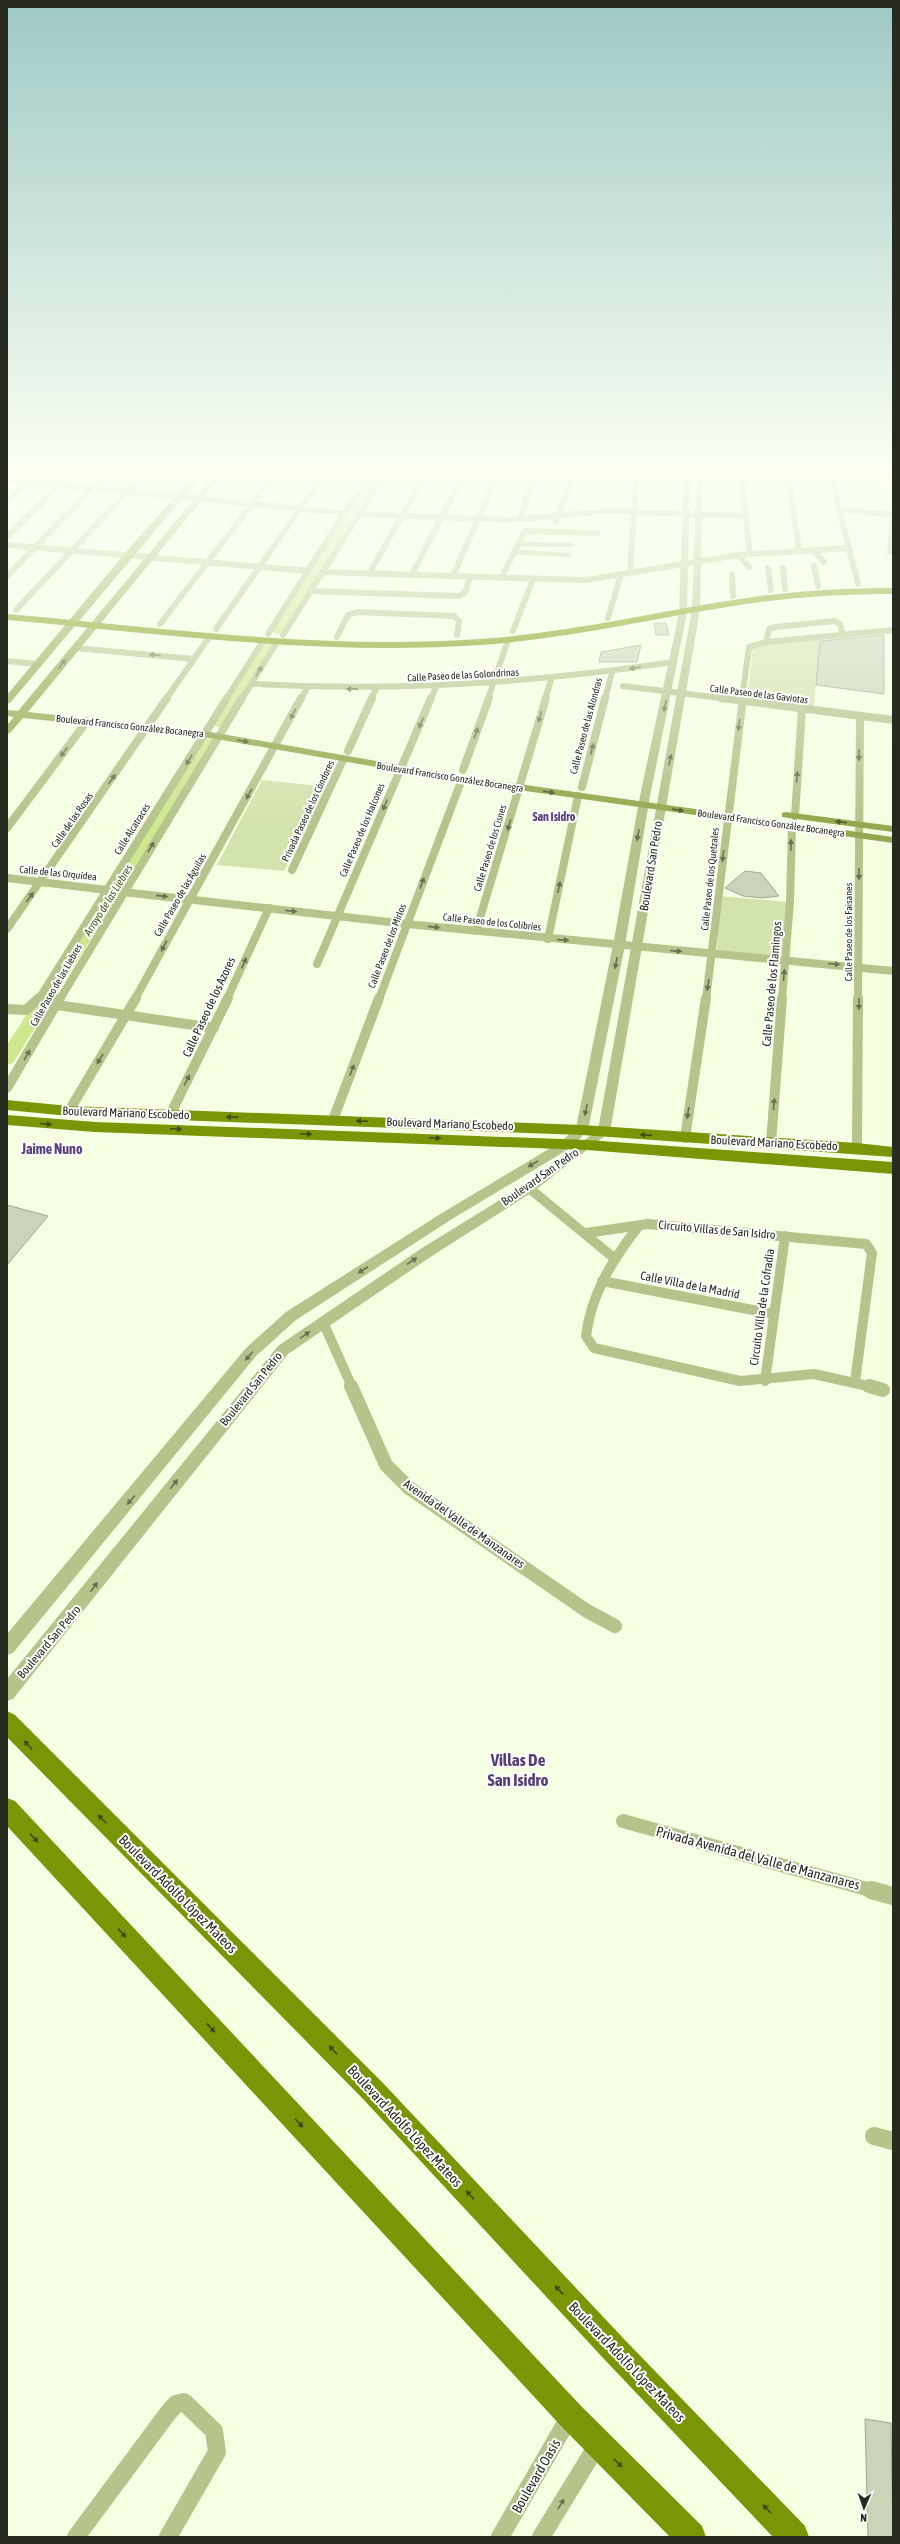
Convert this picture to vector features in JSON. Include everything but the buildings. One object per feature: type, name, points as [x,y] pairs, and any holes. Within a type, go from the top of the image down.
[{"type":"main road","points":[[7,701],[102,587]]},
{"type":"main road","points":[[7,731],[125,587]]},
{"type":"main road","points":[[696,606],[733,596],[771,590],[810,587]]},
{"type":"main road","points":[[280,638],[510,635],[608,618],[696,606],[777,598],[893,591]]},
{"type":"main road","points":[[645,619],[683,608]]},
{"type":"main road","points":[[9,614],[76,619],[213,633],[382,646],[510,635],[645,619],[664,619],[680,625]]},
{"type":"main road","points":[[96,621],[160,624],[213,633]]},
{"type":"main road","points":[[17,688],[25,693],[41,690]]},
{"type":"main road","name":"Boulevard Francisco González Bocanegra","points":[[7,707],[24,712],[87,721],[149,724]]},
{"type":"main road","name":"Boulevard Francisco González Bocanegra","points":[[7,713],[24,712],[149,724],[222,733],[345,756],[644,801],[793,821],[858,835],[893,840]]},
{"type":"main road","name":"Boulevard Francisco González Bocanegra","points":[[793,821],[858,824],[893,829]]},
{"type":"main road","name":"Boulevard Mariano Escobedo","points":[[7,1105],[69,1111],[582,1130],[685,1138],[857,1148],[893,1152]]},
{"type":"main road","name":"Boulevard Mariano Escobedo","points":[[7,1120],[95,1127],[587,1145],[893,1168]]},
{"type":"main road","name":"Boulevard Adolfo López Mateos","points":[[7,1722],[373,2091],[614,2349],[794,2537]]},
{"type":"main road","points":[[7,1809],[571,2416],[599,2442],[691,2537]]},
{"type":"street","points":[[9,614],[36,587]]},
{"type":"street","points":[[160,624],[189,587]]},
{"type":"street","name":"Calle de las Rosas","points":[[7,929],[245,587]]},
{"type":"street","name":"Calle Alcatraces","points":[[7,1009],[26,1010],[38,1000],[298,587]]},
{"type":"street","name":"Calle Paseo de las Liebres","points":[[7,1088],[123,892],[312,587]]},
{"type":"street","points":[[309,591],[458,596],[465,593],[467,587]]},
{"type":"street","name":"Calle Paseo de los Mirlos","points":[[333,1120],[462,774],[510,635],[530,587]]},
{"type":"street","points":[[608,618],[617,587]]},
{"type":"street","name":"Boulevard San Pedro","points":[[12,1642],[266,1337],[291,1316],[447,1216],[566,1144],[582,1130],[619,945],[644,801],[668,692],[683,608],[684,587]]},
{"type":"street","name":"Boulevard San Pedro","points":[[7,1693],[283,1350],[427,1252],[528,1188],[604,1132],[682,694],[696,606],[697,587]]},
{"type":"street","points":[[733,587],[733,596]]},
{"type":"street","points":[[337,637],[348,615],[357,612],[454,616],[459,621],[457,635]]},
{"type":"street","points":[[766,642],[768,631],[776,627],[835,621],[840,624],[842,633]]},
{"type":"street","name":"Calle Paseo de los Quetzales","points":[[685,1138],[713,954],[728,812],[750,646],[766,642],[842,633],[893,630]]},
{"type":"street","points":[[676,646],[690,646]]},
{"type":"street","points":[[75,648],[194,659]]},
{"type":"street","points":[[7,661],[37,664]]},
{"type":"street","name":"Calle Paseo de las Golondrinas","points":[[252,684],[307,688],[376,689],[494,684],[551,680],[673,662]]},
{"type":"street","name":"Calle Paseo de las Alondras","points":[[548,939],[580,791],[612,672]]},
{"type":"street","name":"Calle Paseo de los Cisnes","points":[[476,931],[522,783],[551,680]]},
{"type":"street","name":"Calle Paseo de las Gaviotas","points":[[623,686],[893,720]]},
{"type":"street","name":"Calle Paseo de los Halcones","points":[[317,964],[436,687]]},
{"type":"street","name":"Calle Paseo de las Águilas","points":[[69,1111],[126,1015],[307,688]]},
{"type":"street","name":"Privada Paseo de los Cóndores","points":[[292,870],[376,689]]},
{"type":"street","name":"Calle Paseo de los Flamingos","points":[[771,1143],[790,902],[793,821],[802,709]]},
{"type":"street","name":"Calle Paseo de los Faisanes","points":[[857,1148],[859,966],[858,824],[860,716]]},
{"type":"street","points":[[7,828],[87,721]]},
{"type":"street","name":"Calle de las Orquídea","points":[[7,878],[107,890]]},
{"type":"street","name":"Calle Paseo de los Colibríes","points":[[123,892],[548,939],[859,966],[893,971]]},
{"type":"street","name":"Calle Paseo de los Azores","points":[[170,1115],[214,1028],[269,908]]},
{"type":"street","points":[[57,1005],[214,1028]]},
{"type":"street","points":[[528,1188],[586,1233],[614,1258]]},
{"type":"street","name":"Circuito Villas de San Isidro","points":[[586,1233],[638,1227],[648,1224],[661,1224],[866,1244],[872,1253],[855,1382]]},
{"type":"street","points":[[638,1227],[614,1258],[602,1281],[587,1328],[586,1336],[594,1348],[725,1379],[764,1381],[803,1374],[855,1382],[883,1390]]},
{"type":"street","name":"Circuito Villa de la Cofradia","points":[[764,1381],[785,1236]]},
{"type":"street","name":"Calle Villa de la Madrid","points":[[602,1281],[774,1314]]},
{"type":"street","name":"Avenida del Valle de Manzanares","points":[[323,1322],[386,1465],[395,1476],[409,1488],[587,1611],[615,1626]]},
{"type":"street","points":[[266,1337],[283,1350]]},
{"type":"street","name":"Privada Avenida del Valle de Manzanares","points":[[623,1821],[893,1896]]},
{"type":"street","points":[[874,2136],[893,2141]]},
{"type":"street","points":[[76,2537],[168,2413],[176,2404],[184,2402],[214,2431],[217,2452],[168,2537]]},
{"type":"street","name":"Boulevard Oasis","points":[[500,2537],[571,2416]]},
{"type":"street","points":[[540,2537],[599,2442]]},
{"type":"green space","points":[[820,636],[814,708],[747,700],[753,646]]},
{"type":"green space","points":[[262,780],[328,787],[284,871],[217,865]]},
{"type":"green space","points":[[720,896],[787,902],[781,957],[717,951]]},
{"type":"waterway","name":"Arroyo de las Liebres","points":[[278,631],[306,587]]},
{"type":"waterway","name":"Arroyo de las Liebres","points":[[219,723],[269,645]]},
{"type":"waterway","name":"Arroyo de las Liebres","points":[[7,1059],[209,740]]},
{"type":"district","name":"San Isidro","points":[[554,817]]},
{"type":"district","name":"Jaime Nuno","points":[[52,1149]]},
{"type":"district","name":"Villas De San Isidro","points":[[518,1770]]}]
